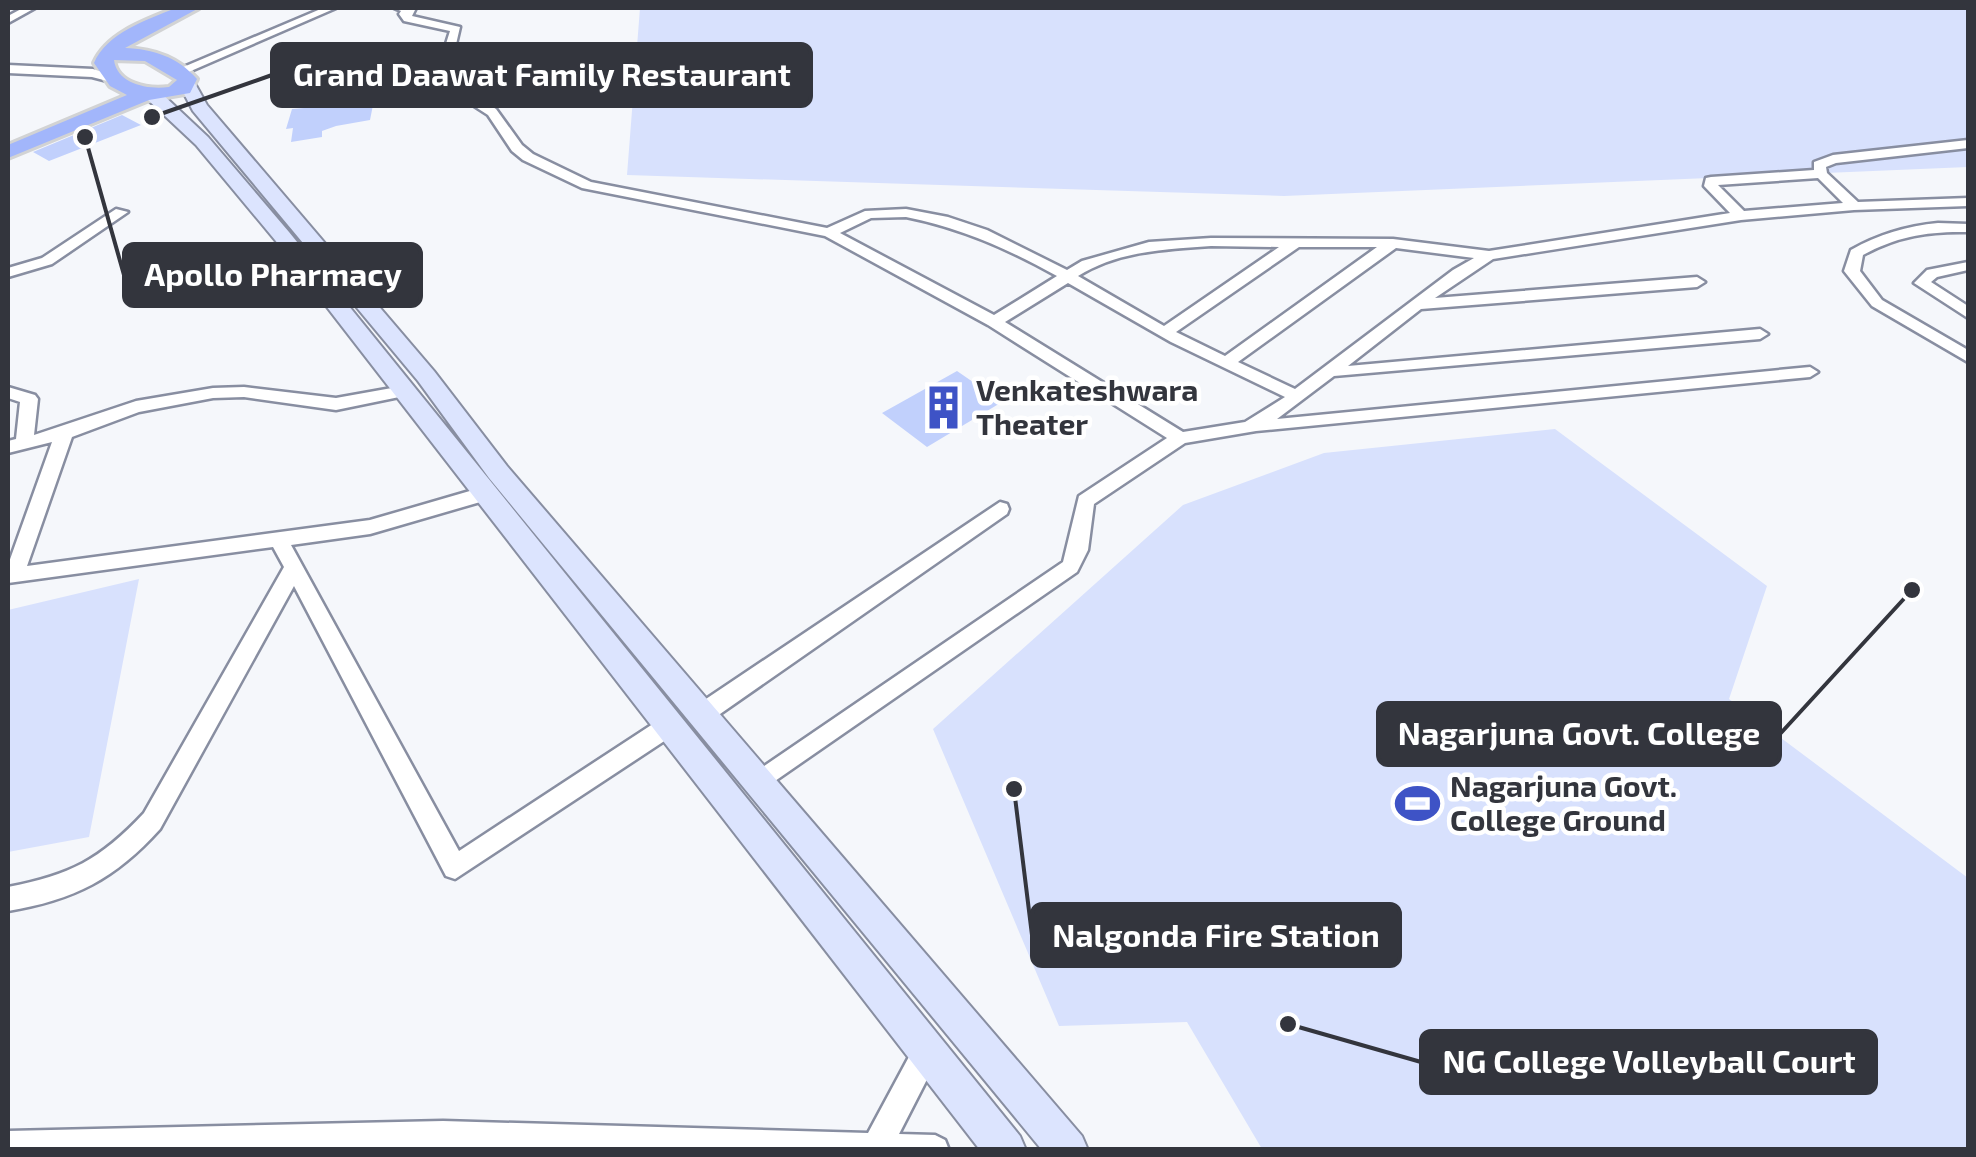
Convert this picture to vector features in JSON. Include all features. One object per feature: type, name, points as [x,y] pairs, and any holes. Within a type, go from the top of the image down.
[{"type":"highway","points":[[106,56],[144,54],[184,78],[172,94],[137,90],[105,70],[106,56],[131,37],[190,8]]},
{"type":"highway","points":[[144,54],[140,43],[148,36],[202,8]]},
{"type":"highway","points":[[8,150],[137,90]]},
{"type":"main road","points":[[184,78],[198,107],[426,376],[498,472],[1068,1150]]},
{"type":"main road","points":[[137,90],[191,130],[271,222],[1006,1150]]},
{"type":"street","points":[[8,20],[30,8]]},
{"type":"street","points":[[184,78],[331,8]]},
{"type":"street","points":[[400,8],[411,8],[404,14],[408,20],[456,28],[444,66],[449,86],[492,112],[517,148],[552,171],[604,188],[830,232],[994,322],[1180,438]]},
{"type":"street","points":[[8,66],[106,56]]},
{"type":"street","points":[[8,66],[80,72],[137,90]]},
{"type":"street","points":[[1854,206],[1821,174],[1819,164],[1833,159],[1968,144]]},
{"type":"street","points":[[1741,216],[1711,186],[1711,181],[1821,174]]},
{"type":"street","points":[[994,322],[1064,276],[1106,256],[1150,246],[1393,243],[1489,255],[1741,216],[1854,206],[1968,202]]},
{"type":"street","points":[[8,273],[47,261],[121,212]]},
{"type":"street","points":[[830,232],[865,216],[913,216],[974,230],[1298,398]]},
{"type":"street","points":[[1968,228],[1933,226],[1880,239],[1856,253],[1852,270],[1858,283],[1878,303],[1968,357]]},
{"type":"street","points":[[1165,332],[1296,242]]},
{"type":"street","points":[[1226,363],[1393,243]]},
{"type":"street","points":[[1249,427],[1335,372],[1489,255]]},
{"type":"street","points":[[1968,266],[1932,274],[1922,283],[1968,313]]},
{"type":"street","points":[[1420,304],[1697,282]]},
{"type":"street","points":[[1335,372],[1760,334]]},
{"type":"street","points":[[759,782],[1070,567],[1082,551],[1086,501],[1180,438],[1249,427],[1810,372]]},
{"type":"street","points":[[8,392],[29,399],[16,445],[64,433],[136,407],[213,393],[244,392],[336,404],[403,391]]},
{"type":"street","points":[[64,433],[11,575],[370,527],[487,492]]},
{"type":"street","points":[[702,714],[1000,509]]},
{"type":"street","points":[[278,538],[455,868],[670,725]]},
{"type":"street","points":[[8,898],[38,894],[91,876],[132,844],[152,820],[294,567]]},
{"type":"street","points":[[876,1148],[928,1050]]},
{"type":"street","points":[[8,1146],[348,1143],[443,1135],[671,1147],[935,1150]]},
{"type":"shaded area","points":[[640,8],[1968,8],[1968,167],[1284,196],[627,175]]},
{"type":"shaded area","name":"Nagarjuna Govt. College Ground","points":[[1555,429],[1767,586],[1729,699],[1968,878],[1968,1149],[1262,1149],[1187,1022],[1059,1026],[933,729],[1183,505],[1324,453]]},
{"type":"shaded area","points":[[139,579],[89,837],[8,852],[8,610]]},
{"type":"building","points":[[374,100],[370,120],[336,126],[322,131],[322,137],[291,142],[293,128],[286,129],[292,109],[304,108],[305,102]]},
{"type":"building","points":[[122,115],[141,125],[49,161],[33,152]]},
{"type":"building","name":"Venkateshwara Theater","points":[[957,371],[1002,402],[927,447],[882,413]]},
{"type":"place","name":"Grand Daawat Family Restaurant","points":[[152,117]]},
{"type":"place","name":"Apollo Pharmacy","points":[[85,137]]},
{"type":"place","name":"Venkateshwara Theater","points":[[943,408]]},
{"type":"place","name":"Nagarjuna Govt. College","points":[[1912,590]]},
{"type":"place","name":"Nalgonda Fire Station","points":[[1014,789]]},
{"type":"place","name":"Nagarjuna Govt. College Ground","points":[[1417,804]]},
{"type":"place","name":"NG College Volleyball Court","points":[[1288,1024]]}]
